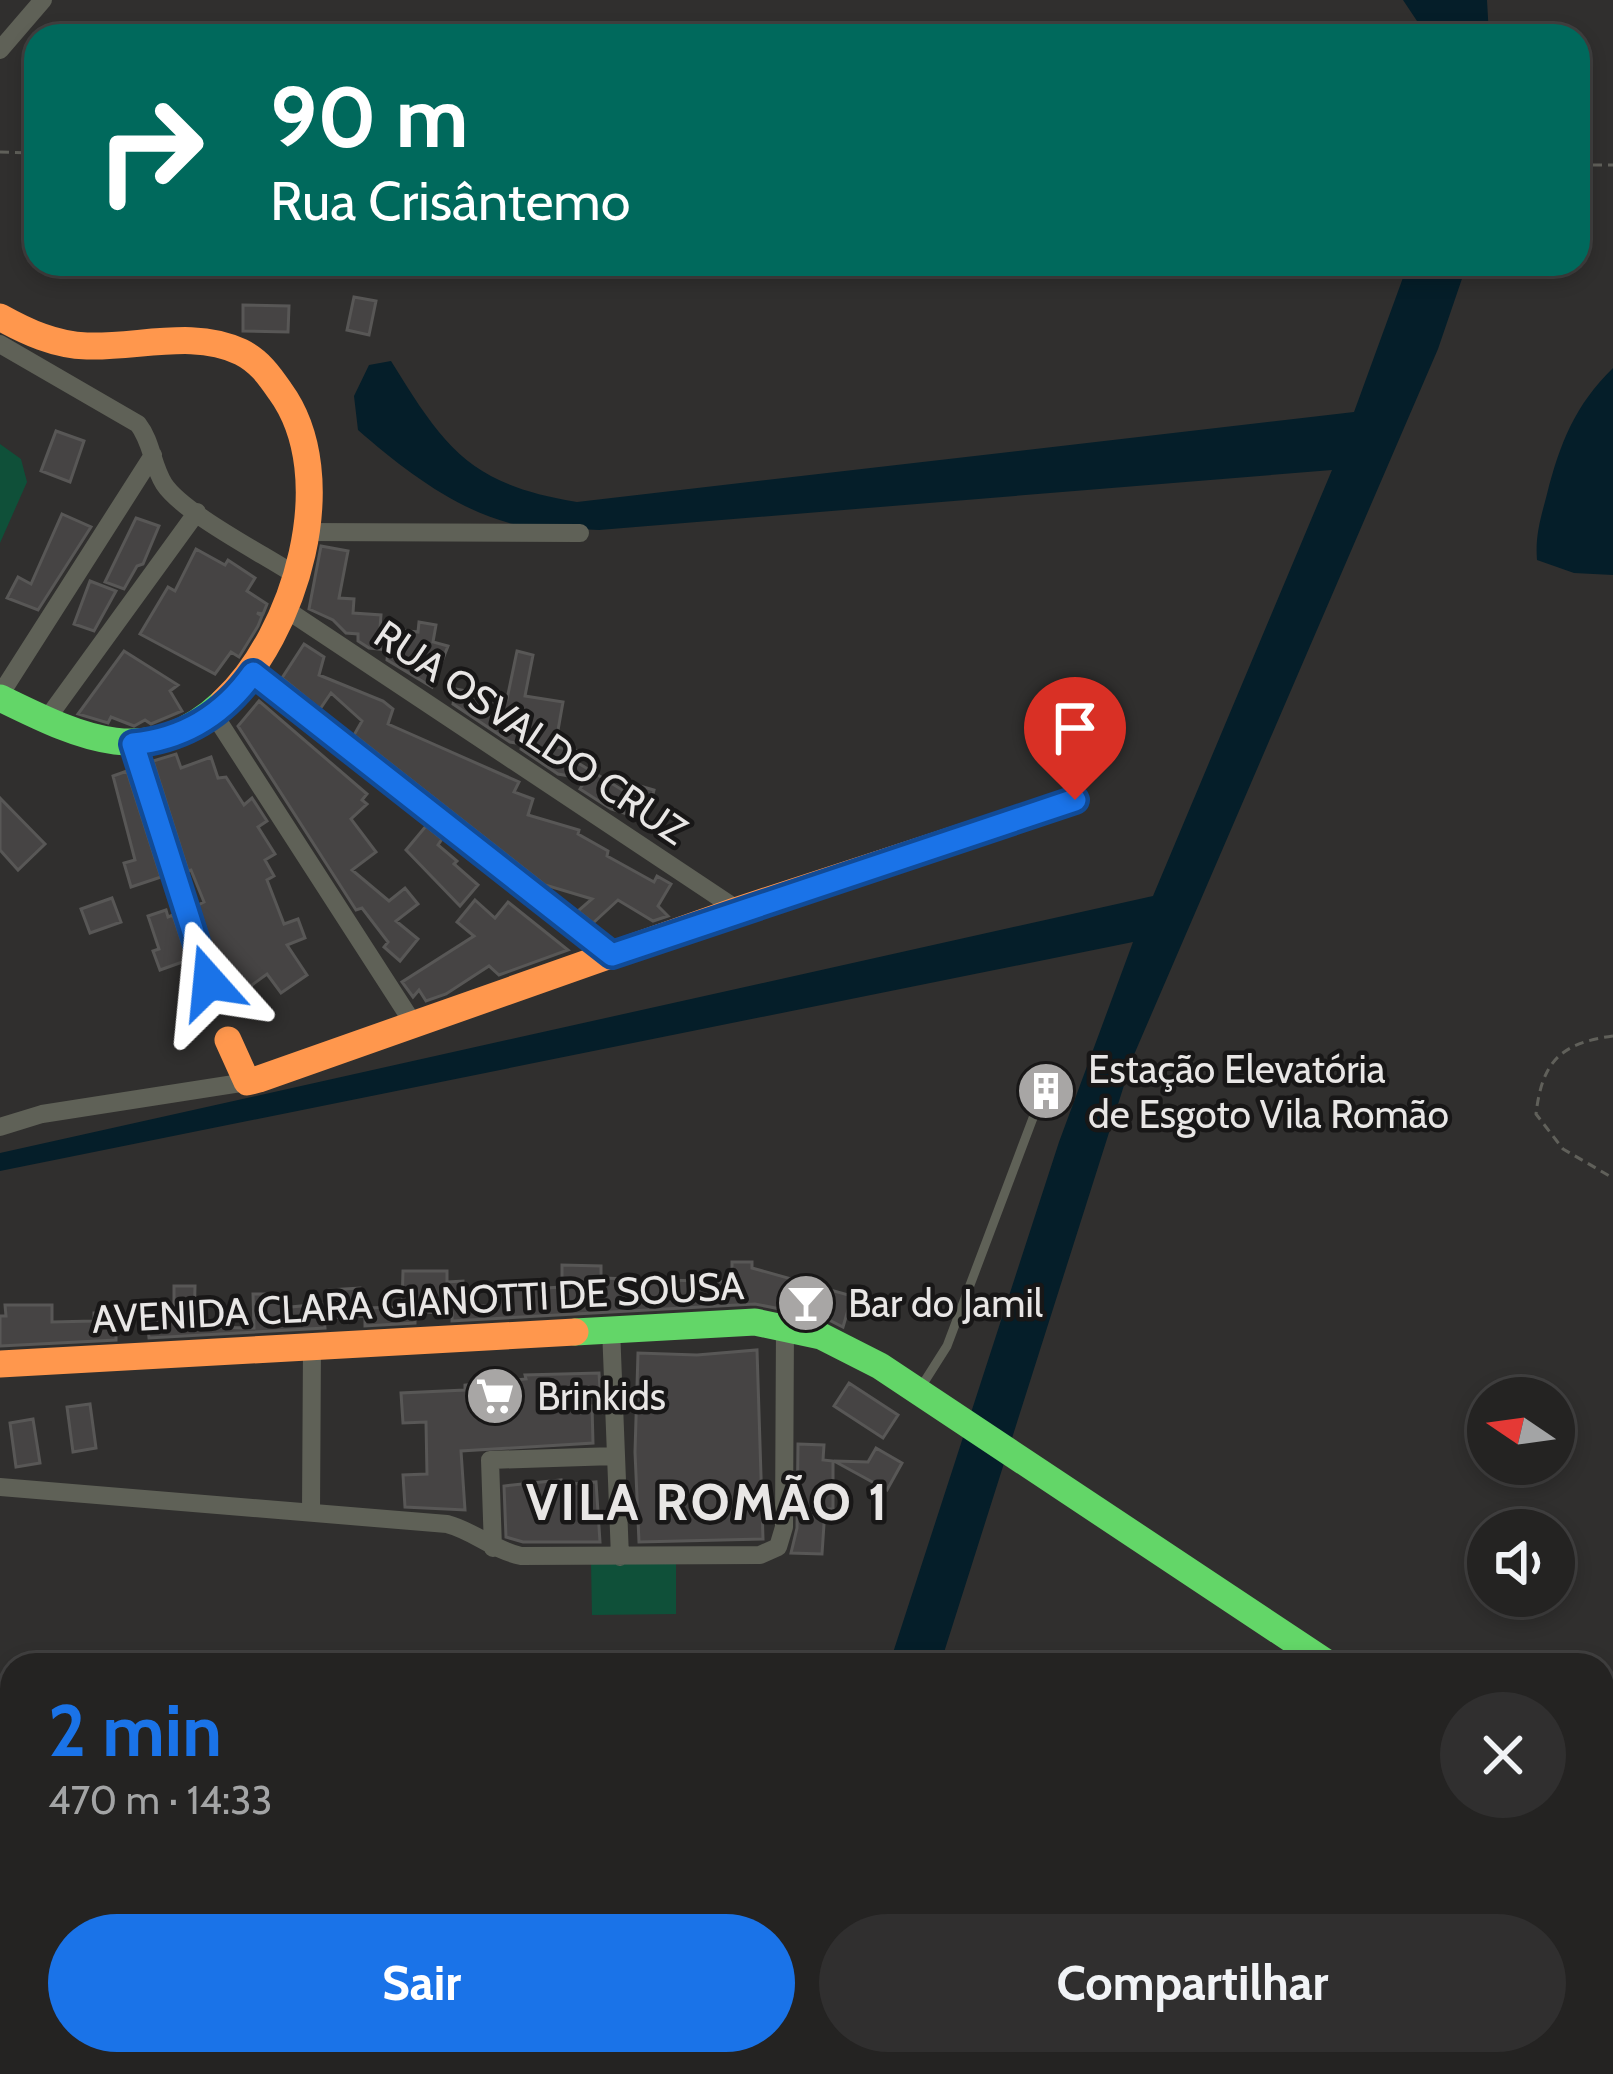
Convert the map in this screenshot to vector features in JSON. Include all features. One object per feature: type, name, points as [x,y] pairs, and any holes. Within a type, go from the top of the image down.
[{"type":"street","points":[[0,50],[43,0]]},
{"type":"street","points":[[0,317],[45,339],[69,344],[209,342],[240,350],[257,361],[286,395],[299,427],[308,472],[304,532],[287,610],[253,673],[214,716],[156,742],[133,744],[98,739],[0,697],[153,455]]},
{"type":"street","points":[[0,344],[128,416],[144,431],[164,484],[197,512],[295,575]]},
{"type":"street","points":[[46,720],[197,512]]},
{"type":"street","points":[[304,532],[580,533]]},
{"type":"street","name":"RUA OSVALDO CRUZ","points":[[287,610],[738,910]]},
{"type":"street","points":[[253,673],[612,955]]},
{"type":"street","points":[[214,716],[413,1023]]},
{"type":"street","points":[[133,744],[209,982]]},
{"type":"street","points":[[0,1127],[42,1114],[247,1082],[738,910],[1075,800]]},
{"type":"street","points":[[228,1040],[247,1082]]},
{"type":"street","points":[[0,1487],[447,1524],[500,1551],[748,1556],[778,1547],[784,1527],[785,1325]]},
{"type":"street","name":"AVENIDA CLARA GIANOTTI DE SOUSA","points":[[0,1364],[611,1328],[785,1325],[857,1352],[1312,1653]]},
{"type":"street","points":[[611,1328],[620,1557]]},
{"type":"street","points":[[311,1511],[312,1346]]},
{"type":"street","points":[[500,1551],[490,1460],[616,1456]]},
{"type":"lane","points":[[918,1391],[947,1346],[1036,1110]]},
{"type":"path","points":[[1613,1036],[1573,1043],[1540,1078],[1536,1114],[1563,1149],[1613,1178]]},
{"type":"green space","points":[[0,444],[21,459],[27,482],[0,543]]},
{"type":"green space","points":[[591,1563],[676,1563],[676,1614],[592,1615]]},
{"type":"water","points":[[1403,0],[1487,0],[1488,24],[1419,24]]},
{"type":"water","points":[[1404,276],[1463,276],[1438,349],[1133,1057],[944,1653],[893,1653],[1059,1142],[1133,942],[0,1171],[0,1153],[1153,896],[1332,470],[599,530],[534,528],[491,517],[450,498],[358,430],[354,396],[369,365],[391,361],[446,440],[486,473],[511,485],[577,502],[1354,412]]},
{"type":"water","points":[[1613,368],[1613,575],[1574,573],[1537,560],[1539,526],[1571,426],[1588,396]]},
{"type":"building","points":[[354,297],[376,301],[369,335],[347,330]]},
{"type":"building","points":[[243,305],[289,306],[288,332],[243,331]]},
{"type":"building","points":[[56,431],[84,441],[70,482],[41,471]]},
{"type":"building","points":[[62,514],[91,527],[38,610],[7,598],[18,577],[31,584]]},
{"type":"building","points":[[136,518],[159,526],[143,564],[124,589],[105,582]]},
{"type":"building","points":[[321,546],[348,551],[339,598],[354,599],[353,613],[381,615],[380,628],[418,632],[419,622],[436,625],[433,642],[448,646],[432,687],[387,660],[388,650],[369,648],[358,641],[358,634],[346,633],[333,620],[309,609]]},
{"type":"building","points":[[196,549],[225,565],[228,560],[255,578],[247,591],[267,604],[263,614],[257,613],[262,616],[258,626],[239,657],[231,652],[215,674],[140,634],[168,587],[175,591]]},
{"type":"building","points":[[90,581],[116,591],[94,631],[74,624]]},
{"type":"building","points":[[304,644],[324,657],[319,675],[393,709],[388,724],[519,782],[514,792],[533,799],[528,815],[579,830],[578,834],[608,851],[607,856],[654,882],[657,876],[671,884],[658,906],[668,916],[653,921],[618,900],[593,923],[578,911],[592,899],[545,885],[354,735],[362,721],[331,693],[320,709],[282,678]]},
{"type":"building","points":[[124,651],[178,685],[170,691],[182,711],[134,726],[111,717],[108,723],[78,714]]},
{"type":"building","points":[[517,651],[533,655],[525,696],[563,702],[555,747],[580,751],[578,763],[624,791],[626,782],[654,790],[646,820],[611,809],[580,789],[586,779],[558,774],[521,749],[522,744],[510,742],[453,704],[456,689],[507,699]]},
{"type":"building","points":[[259,701],[367,794],[362,800],[367,804],[351,819],[376,852],[352,870],[389,901],[405,888],[418,904],[396,921],[418,939],[400,961],[384,947],[388,942],[362,908],[356,910],[238,726]]},
{"type":"building","points":[[176,754],[181,768],[211,757],[218,778],[226,777],[244,805],[252,798],[267,821],[258,827],[275,854],[265,860],[274,876],[267,880],[284,924],[298,919],[305,938],[287,945],[307,975],[281,993],[267,974],[241,993],[228,973],[221,975],[198,905],[204,902],[188,871],[153,761]]},
{"type":"building","points":[[127,771],[161,877],[131,887],[124,863],[135,860],[113,776]]},
{"type":"building","points":[[0,798],[45,844],[18,870],[0,850]]},
{"type":"building","points":[[426,826],[442,839],[438,845],[457,861],[454,864],[478,885],[460,906],[406,850]]},
{"type":"building","points":[[112,898],[121,922],[90,933],[81,909]]},
{"type":"building","points":[[475,900],[495,918],[508,902],[568,950],[499,975],[489,966],[446,994],[426,1001],[419,990],[413,997],[402,982],[474,936],[457,922]]},
{"type":"building","points":[[166,910],[168,917],[173,915],[188,960],[160,970],[148,916]]},
{"type":"building","name":"Estação Elevatória de Esgoto Vila Romão","points":[[1035,1072],[1066,1083],[1056,1110],[1026,1099]]},
{"type":"building","points":[[732,1262],[752,1262],[752,1268],[852,1296],[843,1327],[825,1318],[755,1304],[452,1321],[452,1313],[415,1312],[415,1323],[365,1326],[365,1308],[402,1307],[403,1271],[447,1271],[447,1282],[463,1281],[464,1306],[497,1306],[496,1291],[562,1287],[562,1265],[601,1266],[601,1278],[732,1282]]},
{"type":"building","points":[[174,1286],[195,1286],[194,1327],[254,1328],[253,1294],[289,1294],[290,1307],[323,1304],[325,1328],[149,1338],[147,1318],[174,1316]]},
{"type":"building","points":[[360,1288],[362,1316],[330,1318],[329,1290]]},
{"type":"building","points":[[5,1305],[52,1305],[52,1322],[94,1321],[94,1313],[116,1313],[116,1340],[0,1346],[0,1316],[6,1316]]},
{"type":"building","points":[[757,1350],[763,1539],[639,1542],[638,1353]]},
{"type":"building","points":[[599,1373],[601,1406],[592,1406],[593,1443],[461,1451],[465,1510],[405,1507],[403,1475],[427,1474],[426,1422],[403,1423],[401,1393],[465,1390],[465,1385],[526,1379],[525,1375]]},
{"type":"building","points":[[849,1383],[898,1415],[883,1438],[834,1406]]},
{"type":"building","points":[[90,1404],[96,1448],[73,1452],[67,1407]]},
{"type":"building","points":[[33,1419],[40,1463],[16,1467],[10,1423]]},
{"type":"building","points":[[798,1444],[824,1445],[823,1460],[833,1461],[833,1509],[825,1509],[822,1554],[791,1553],[797,1528]]},
{"type":"building","points":[[876,1448],[902,1463],[887,1490],[834,1461],[868,1462]]},
{"type":"building","points":[[561,1480],[561,1485],[596,1482],[600,1542],[523,1542],[506,1537],[504,1486]]},
{"type":"traffic: fast","points":[[0,698],[86,735],[141,742],[195,724],[223,702]]},
{"type":"traffic: fast","points":[[575,1332],[755,1322],[821,1336],[880,1366],[1312,1653]]},
{"type":"traffic: slow","points":[[0,317],[42,337],[75,345],[185,341],[223,345],[253,360],[280,391],[299,426],[308,466],[309,510],[302,554],[271,637],[249,673],[223,702]]},
{"type":"traffic: slow","points":[[228,1040],[247,1082],[259,1079],[738,910],[1075,800]]},
{"type":"traffic: slow","points":[[0,1364],[575,1332]]},
{"type":"place","name":"Estação Elevatória de Esgoto Vila Romão","points":[[1046,1091]]},
{"type":"place","name":"Bar do Jamil","points":[[806,1303]]},
{"type":"place","name":"Brinkids","points":[[495,1396]]},
{"type":"district","name":"VILA ROMÃO 1","points":[[708,1502]]},
{"type":"route","points":[[209,982],[133,744],[156,742],[214,716],[253,673],[612,955],[1075,800]]}]
